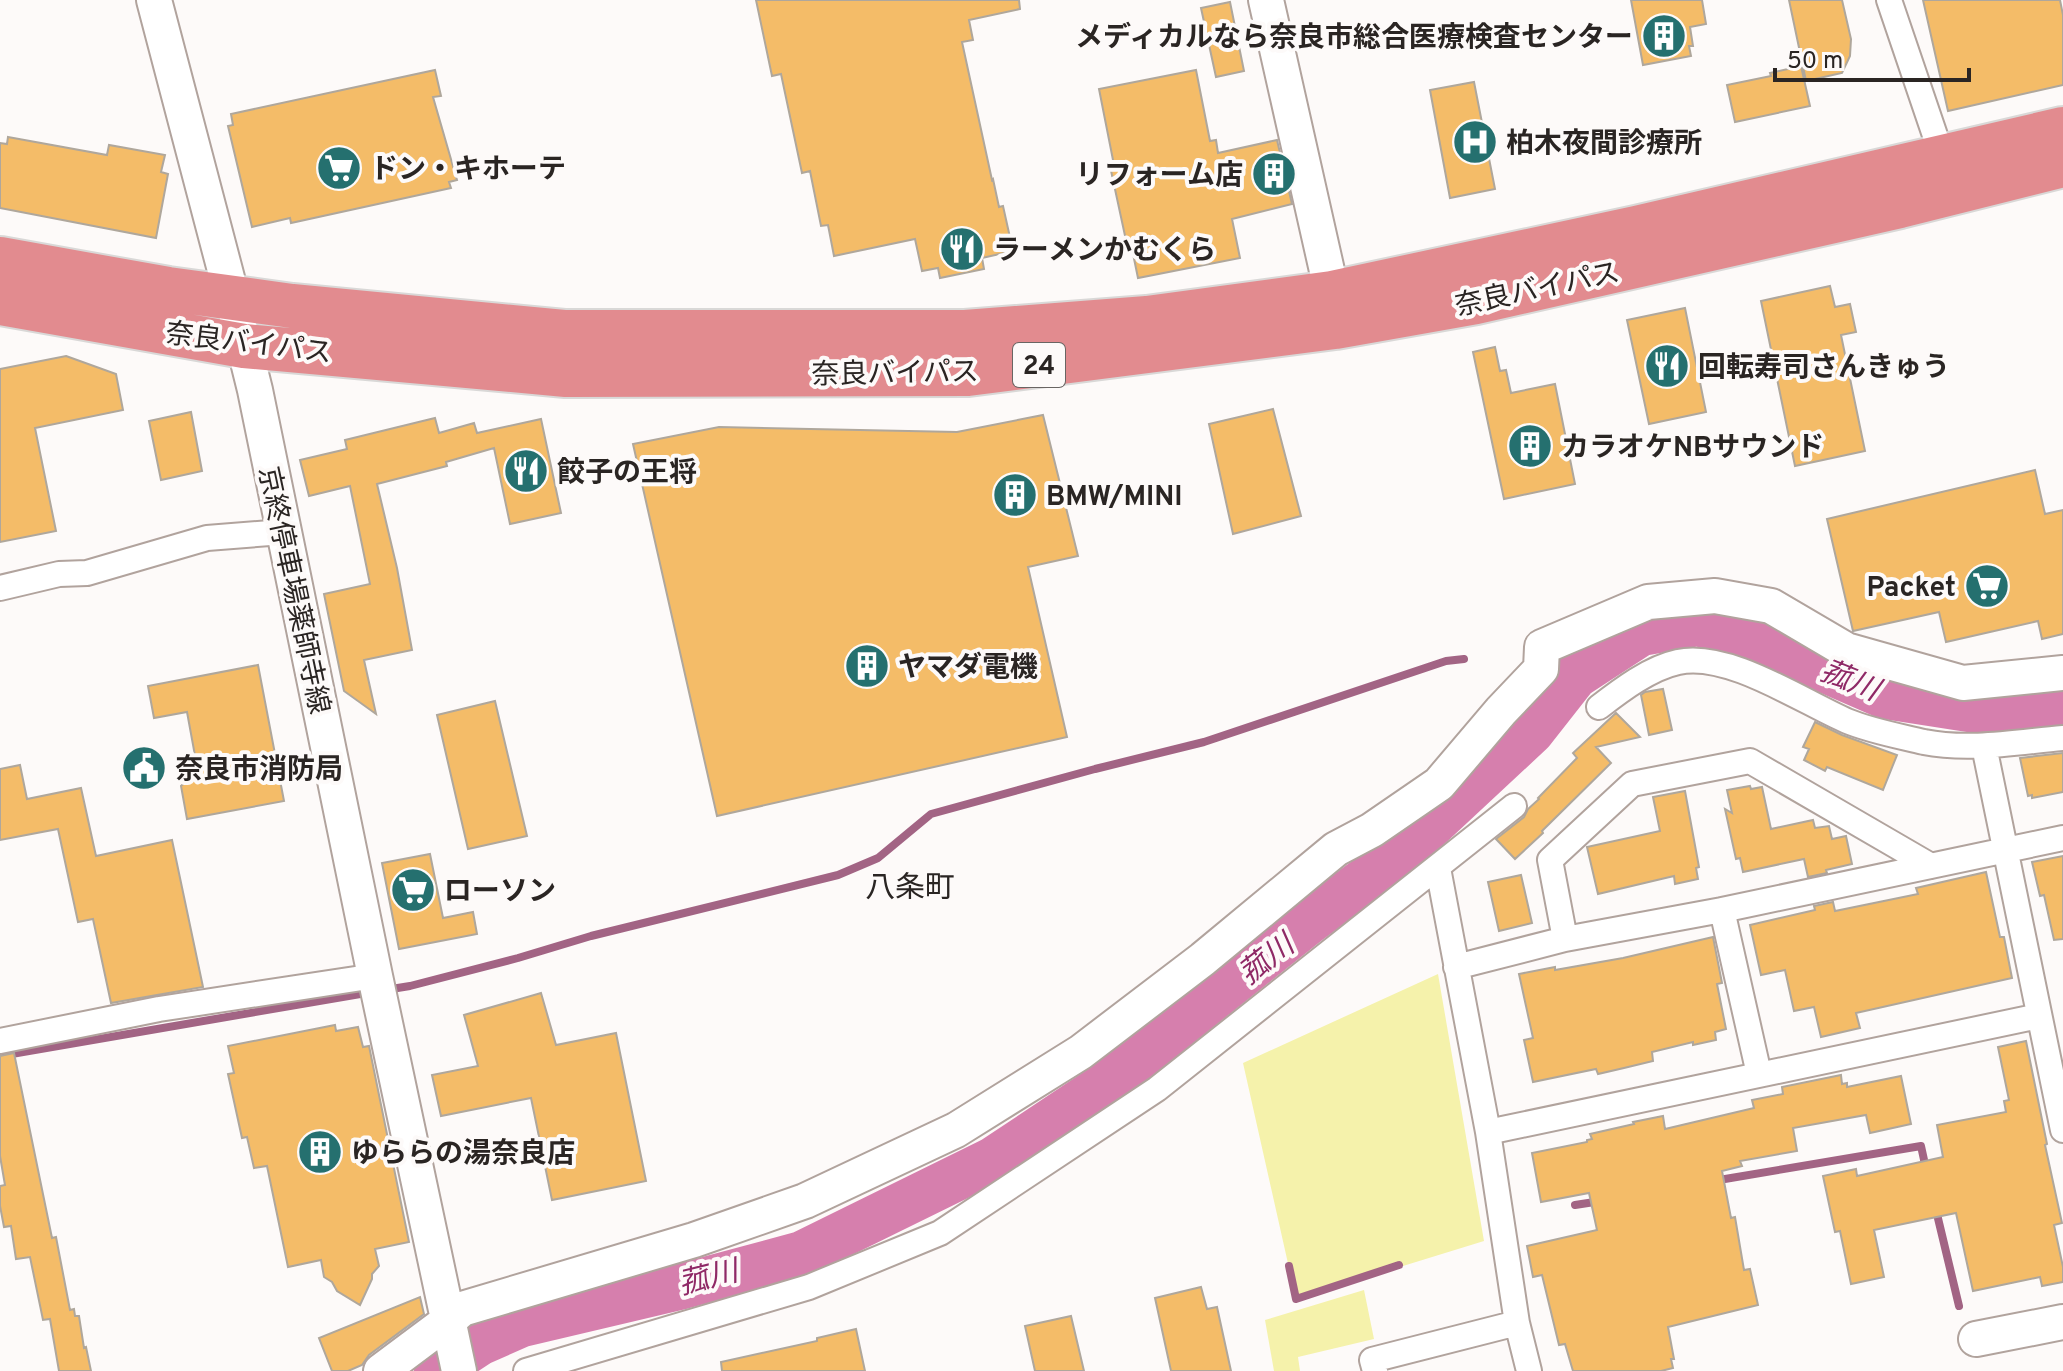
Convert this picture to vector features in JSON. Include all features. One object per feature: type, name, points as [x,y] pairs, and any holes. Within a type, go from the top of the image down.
[{"type":"highway","name":"奈良バイパス","points":[[0,259],[168,289],[292,306],[564,332],[965,332],[1147,318],[1332,293],[1636,228],[2063,129]]},
{"type":"highway","name":"奈良バイパス","points":[[0,303],[244,346],[566,375],[968,374],[1335,327],[1476,302],[1885,210],[2063,165]]},
{"type":"street","name":"京終停車場薬師寺線","points":[[154,0],[244,346],[459,1371]]},
{"type":"street","points":[[1266,0],[1332,293]]},
{"type":"street","points":[[1889,0],[1942,156]]},
{"type":"street","points":[[0,588],[59,574],[87,573],[207,538],[283,532]]},
{"type":"street","points":[[381,1371],[450,1328],[462,1309],[694,1240],[805,1201],[956,1130],[1081,1052],[1203,959],[1336,849],[1372,830],[1439,784],[1541,669],[1542,647],[1648,602],[1715,596],[1771,606],[1846,650],[1963,683],[2063,673]]},
{"type":"street","points":[[1599,707],[1636,680],[1677,662],[1704,660],[1743,671],[1850,722],[1927,742],[1984,746],[2063,738]]},
{"type":"street","points":[[1984,746],[2063,1130]]},
{"type":"street","points":[[1565,939],[1550,860],[1632,784],[1750,761],[1931,866]]},
{"type":"street","points":[[526,1371],[809,1287],[940,1233],[1157,1089],[1514,806]]},
{"type":"street","points":[[1456,967],[1565,939],[1722,910],[2063,838]]},
{"type":"street","points":[[1438,868],[1488,1132],[1517,1323],[1529,1371]]},
{"type":"street","points":[[1722,910],[1759,1074]]},
{"type":"street","points":[[0,1041],[159,1009],[375,976]]},
{"type":"street","points":[[1488,1132],[2039,1016]]},
{"type":"street","points":[[1976,1339],[2063,1322]]},
{"type":"street","points":[[1375,1371],[1372,1360],[1517,1323]]},
{"type":"shaded area","points":[[1438,974],[1484,1241],[1296,1299],[1243,1063]]},
{"type":"shaded area","points":[[1364,1290],[1374,1339],[1298,1357],[1300,1371],[1274,1371],[1265,1320]]},
{"type":"building","points":[[756,0],[1019,0],[1020,9],[969,20],[973,40],[962,42],[992,180],[999,207],[1003,206],[1013,251],[982,258],[984,269],[940,278],[938,268],[922,271],[915,239],[834,256],[828,225],[821,226],[810,171],[802,173],[781,74],[772,76]]},
{"type":"building","name":"メディカルなら奈良市総合医療検査センター","points":[[1631,0],[1702,0],[1706,24],[1690,27],[1691,56],[1643,65]]},
{"type":"building","points":[[1789,0],[1842,0],[1851,39],[1850,56],[1842,73],[1806,81]]},
{"type":"building","points":[[1923,0],[2060,0],[2063,15],[2063,85],[1948,111]]},
{"type":"building","points":[[1230,2],[1244,71],[1216,77],[1201,8]]},
{"type":"building","points":[[1801,66],[1810,106],[1735,122],[1727,85]]},
{"type":"building","points":[[435,70],[441,96],[433,97],[457,180],[449,182],[451,188],[291,223],[290,218],[252,227],[228,126],[233,125],[231,114]]},
{"type":"building","points":[[1196,70],[1210,141],[1216,140],[1218,153],[1277,140],[1292,204],[1232,219],[1240,258],[1138,278],[1131,244],[1127,245],[1110,166],[1114,165],[1099,89]]},
{"type":"building","name":"柏木夜間診療所","points":[[1474,82],[1495,189],[1450,198],[1430,90]]},
{"type":"building","points":[[8,137],[107,155],[109,145],[165,155],[161,172],[168,174],[156,238],[0,208],[0,143],[7,144]]},
{"type":"building","points":[[1830,286],[1835,307],[1850,304],[1856,332],[1841,335],[1865,451],[1795,466],[1761,301]]},
{"type":"building","name":"回転寿司さんきゅう","points":[[1685,308],[1706,412],[1649,424],[1627,320]]},
{"type":"building","name":"カラオケNBサウンド","points":[[1495,347],[1500,371],[1506,370],[1511,393],[1555,384],[1575,484],[1504,499],[1473,352]]},
{"type":"building","points":[[66,356],[116,374],[123,410],[35,428],[56,531],[0,542],[0,369]]},
{"type":"building","points":[[1273,409],[1301,516],[1233,534],[1209,424]]},
{"type":"building","points":[[191,412],[202,471],[161,480],[149,421]]},
{"type":"building","name":"ヤマダ電機","points":[[1043,415],[1078,556],[1028,567],[1067,737],[717,816],[633,444],[719,427],[957,432]]},
{"type":"building","points":[[435,418],[439,433],[474,423],[477,433],[541,419],[561,513],[510,524],[494,448],[446,462],[447,466],[377,484],[412,650],[364,660],[376,714],[344,691],[324,594],[370,584],[350,486],[309,496],[300,460],[347,449],[345,440]]},
{"type":"building","points":[[2035,470],[2045,514],[2063,510],[2063,634],[2042,639],[2038,621],[1946,642],[1939,612],[1853,631],[1827,519]]},
{"type":"building","points":[[258,665],[284,801],[187,819],[181,786],[198,772],[187,712],[154,718],[148,686]]},
{"type":"building","points":[[1663,689],[1672,730],[1649,735],[1641,695]]},
{"type":"building","points":[[495,701],[527,836],[468,849],[437,715]]},
{"type":"building","points":[[1616,713],[1640,737],[1596,747],[1611,763],[1515,859],[1496,839],[1524,817],[1577,758],[1573,753]]},
{"type":"building","points":[[1815,722],[1897,755],[1883,790],[1827,767],[1825,771],[1804,760],[1809,749],[1803,747]]},
{"type":"building","points":[[2063,753],[2063,792],[2032,798],[2032,795],[2028,796],[2020,758]]},
{"type":"building","points":[[20,765],[27,799],[81,788],[96,856],[172,840],[203,987],[111,1003],[93,919],[78,922],[58,829],[0,840],[0,769]]},
{"type":"building","points":[[1750,786],[1751,789],[1762,787],[1771,829],[1813,820],[1815,828],[1829,826],[1832,839],[1846,836],[1852,864],[1808,877],[1804,859],[1743,872],[1740,858],[1736,859],[1725,809],[1732,813],[1727,790]]},
{"type":"building","points":[[1685,791],[1699,867],[1696,868],[1698,879],[1675,884],[1674,876],[1598,894],[1587,847],[1660,831],[1653,797]]},
{"type":"building","name":"ローソン","points":[[430,854],[443,918],[473,912],[477,934],[399,949],[382,863]]},
{"type":"building","points":[[2063,856],[2063,939],[2054,940],[2044,895],[2040,896],[2032,862]]},
{"type":"building","points":[[1986,872],[2012,978],[1856,1013],[1860,1028],[1821,1037],[1814,1007],[1794,1011],[1785,970],[1761,975],[1750,925],[1815,910],[1814,906],[1833,902],[1835,911],[1918,894],[1916,888]]},
{"type":"building","points":[[1521,875],[1532,923],[1499,931],[1488,882]]},
{"type":"building","points":[[1713,937],[1722,983],[1717,984],[1726,1029],[1715,1032],[1716,1040],[1652,1052],[1653,1061],[1598,1074],[1596,1069],[1533,1082],[1524,1040],[1533,1038],[1519,974],[1623,958]]},
{"type":"building","points":[[541,993],[556,1045],[616,1033],[646,1181],[552,1200],[531,1098],[441,1116],[432,1075],[478,1066],[464,1015]]},
{"type":"building","name":"ゆららの湯奈良店","points":[[335,1025],[336,1031],[358,1027],[363,1047],[369,1046],[409,1242],[375,1249],[379,1266],[372,1274],[360,1305],[337,1291],[332,1282],[324,1277],[321,1260],[288,1267],[267,1166],[254,1168],[247,1137],[242,1138],[228,1074],[234,1073],[228,1046]]},
{"type":"building","points":[[2026,1041],[2062,1223],[2054,1225],[2063,1282],[2042,1286],[2040,1277],[1973,1291],[1956,1213],[1874,1230],[1884,1277],[1851,1284],[1840,1231],[1835,1232],[1823,1176],[1856,1169],[1857,1176],[1943,1157],[1937,1125],[2006,1112],[2004,1101],[2009,1100],[1998,1047]]},
{"type":"building","points":[[14,1053],[52,1238],[56,1237],[70,1310],[74,1309],[75,1316],[79,1316],[91,1371],[59,1371],[50,1319],[43,1320],[30,1257],[16,1259],[11,1226],[4,1227],[0,1206],[0,1186],[5,1185],[0,1156],[0,1056]]},
{"type":"building","points":[[1841,1075],[1842,1084],[1847,1083],[1847,1087],[1901,1076],[1911,1124],[1870,1133],[1866,1115],[1793,1128],[1797,1151],[1740,1161],[1742,1166],[1722,1171],[1731,1218],[1735,1217],[1744,1270],[1750,1269],[1758,1305],[1668,1327],[1673,1368],[1661,1371],[1573,1371],[1565,1344],[1559,1345],[1542,1275],[1533,1277],[1527,1246],[1597,1230],[1589,1193],[1541,1202],[1532,1153],[1587,1142],[1592,1139],[1590,1134],[1633,1122],[1663,1116],[1665,1129],[1754,1108],[1752,1100],[1783,1094],[1782,1087]]},
{"type":"building","points":[[1201,1287],[1207,1309],[1217,1307],[1231,1371],[1171,1371],[1155,1298]]},
{"type":"building","points":[[420,1297],[424,1314],[369,1355],[362,1365],[348,1371],[332,1371],[319,1338]]},
{"type":"building","points":[[1071,1316],[1084,1371],[1035,1371],[1025,1326]]},
{"type":"building","points":[[856,1329],[865,1371],[722,1371],[721,1362]]},
{"type":"waterway","name":"菰川","points":[[437,1371],[479,1343],[522,1324],[802,1254],[993,1160],[1098,1090],[1308,922],[1399,855],[1531,732],[1575,676],[1641,633],[1698,623],[1763,643],[1885,696],[1975,710],[2051,710],[2063,707]]},
{"type":"waterway","points":[[385,990],[838,875],[878,858],[931,814],[1204,742],[1446,661],[1464,659]]},
{"type":"waterway","points":[[0,1056],[372,992]]},
{"type":"waterway","points":[[1713,1181],[1921,1146],[1926,1169]]},
{"type":"waterway","points":[[1575,1205],[1601,1201]]},
{"type":"waterway","points":[[1936,1210],[1959,1306]]},
{"type":"waterway","points":[[1289,1266],[1296,1299],[1399,1265]]},
{"type":"place","name":"メディカルなら奈良市総合医療検査センター","points":[[1664,36]]},
{"type":"place","name":"柏木夜間診療所","points":[[1475,142]]},
{"type":"place","name":"ドン・キホーテ","points":[[339,168]]},
{"type":"place","name":"リフォーム店","points":[[1274,174]]},
{"type":"place","name":"ラーメンかむくら","points":[[962,249]]},
{"type":"place","name":"回転寿司さんきゅう","points":[[1667,366]]},
{"type":"place","name":"カラオケNBサウンド","points":[[1530,446]]},
{"type":"place","name":"餃子の王将","points":[[526,471]]},
{"type":"place","name":"BMW/MINI","points":[[1015,495]]},
{"type":"place","name":"Packet","points":[[1987,586]]},
{"type":"place","name":"ヤマダ電機","points":[[867,666]]},
{"type":"place","name":"奈良市消防局","points":[[144,768]]},
{"type":"place","name":"ローソン","points":[[413,890]]},
{"type":"place","name":"ゆららの湯奈良店","points":[[320,1152]]},
{"type":"district","name":"八条町","points":[[910,887]]}]
